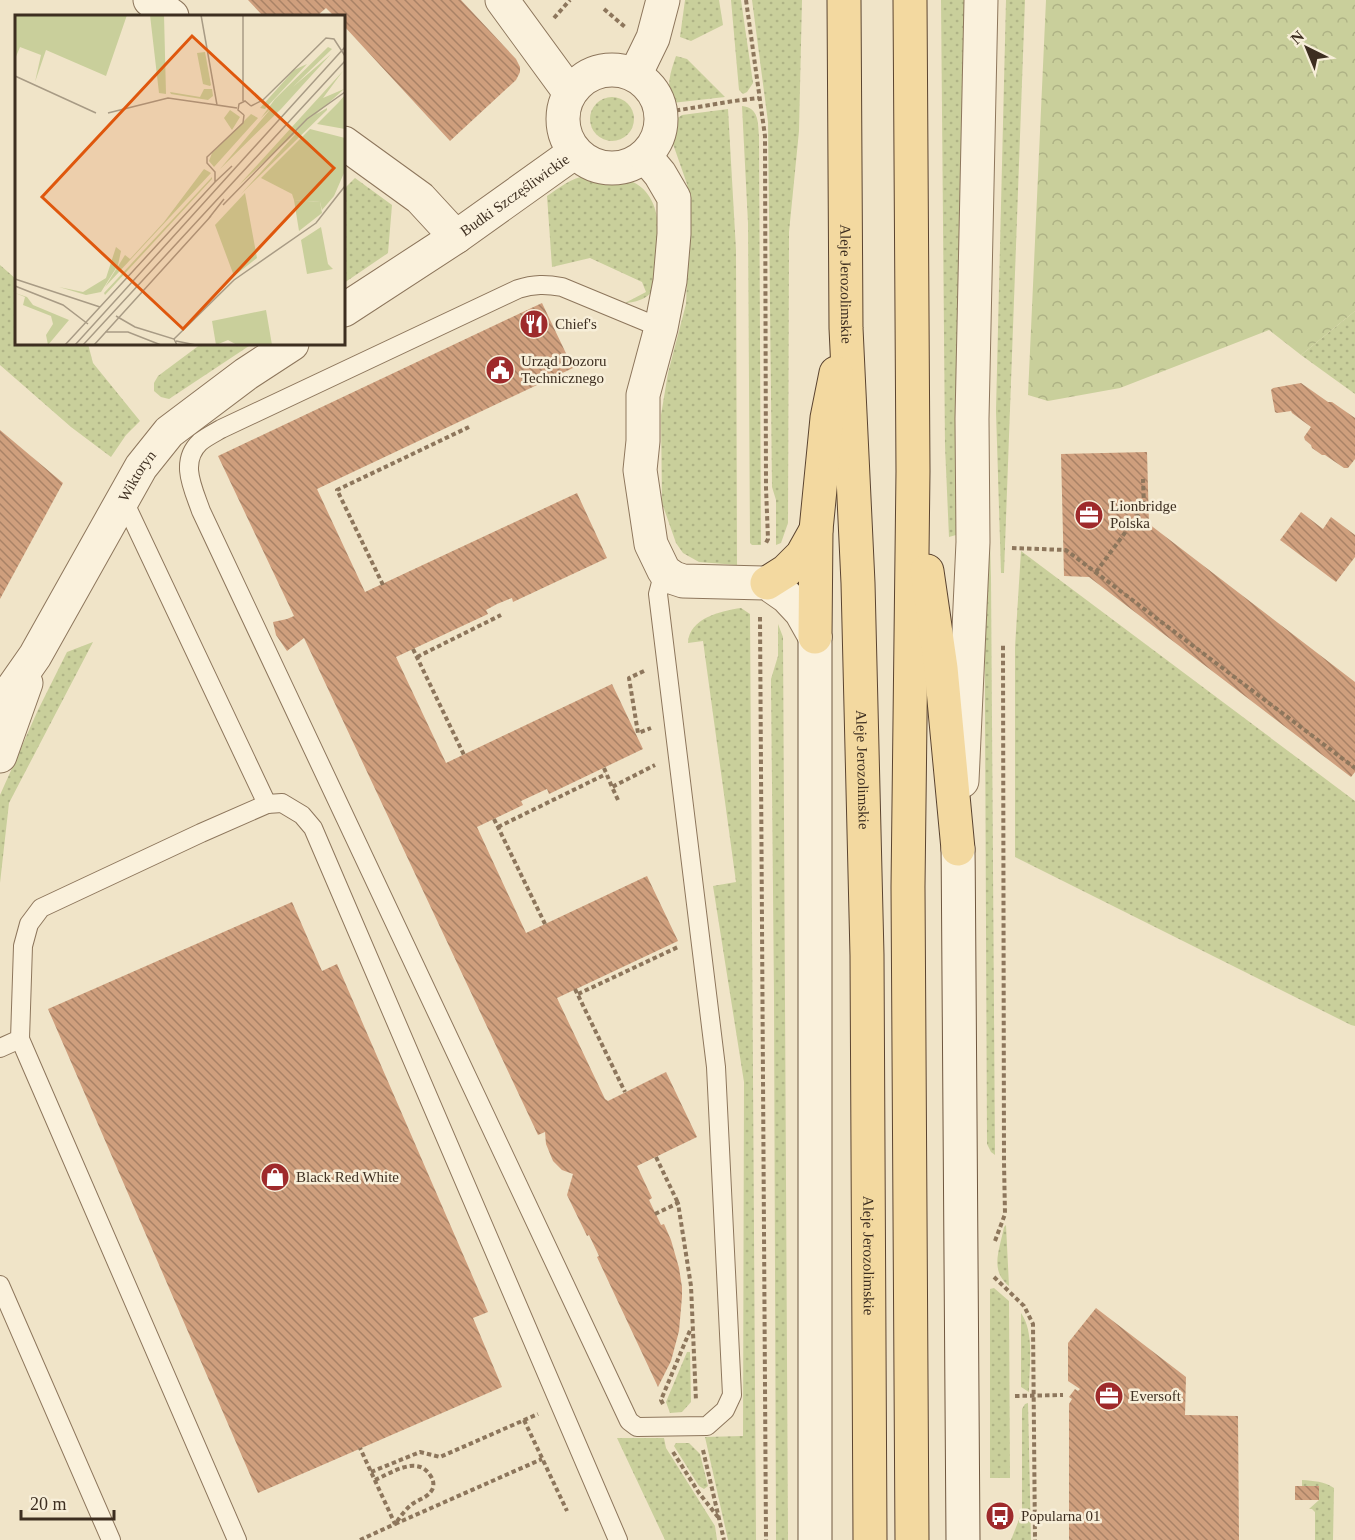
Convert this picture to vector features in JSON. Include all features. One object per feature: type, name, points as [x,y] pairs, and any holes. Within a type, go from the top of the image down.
[{"type":"main road","name":"Aleje Jerozolimskie","points":[[844,0],[846,328],[858,583],[867,955],[870,1540]]},
{"type":"main road","points":[[910,0],[913,471],[908,887],[912,1540]]},
{"type":"main road","points":[[814,637],[816,530],[827,418],[846,328]]},
{"type":"main road","points":[[913,471],[941,668],[958,849]]},
{"type":"main road","points":[[767,583],[786,571],[802,555],[816,530]]},
{"type":"street","points":[[150,0],[171,15]]},
{"type":"street","points":[[502,0],[570,93]]},
{"type":"street","points":[[635,75],[653,38],[663,0]]},
{"type":"street","points":[[963,1540],[962,1092],[958,849],[974,542],[972,419],[981,0]]},
{"type":"street","points":[[621,70],[635,75],[648,85],[657,98],[661,113],[661,129],[655,143],[645,156],[632,164],[617,168],[602,167],[587,162],[575,152],[567,139],[563,123],[564,107],[570,93],[579,82],[592,73],[621,70]]},
{"type":"street","name":"Budki Szczęśliwickie","points":[[345,144],[420,198],[456,237],[575,152]]},
{"type":"street","points":[[645,156],[660,174],[674,198],[670,281],[643,395],[643,441],[640,470],[651,544],[664,571],[674,578],[683,581],[767,583],[787,597],[801,612],[814,637],[815,1540]]},
{"type":"street","points":[[345,309],[456,237]]},
{"type":"street","name":"Wiktoryn","points":[[0,706],[35,656],[141,467],[169,432],[246,374],[290,345]]},
{"type":"street","name":"Wiktoryn","points":[[0,756],[35,656]]},
{"type":"lane","points":[[660,328],[562,287],[546,284],[518,289],[221,429],[201,441],[191,452],[189,461],[189,479],[206,521],[628,1421],[638,1427],[707,1426],[725,1410],[732,1395],[716,1067],[658,594],[664,571]]},
{"type":"lane","points":[[123,498],[267,804]]},
{"type":"lane","points":[[237,1540],[20,1039],[22,946],[29,924],[41,908],[267,804],[282,803],[302,815],[314,828],[618,1540]]},
{"type":"lane","points":[[0,1048],[20,1039]]},
{"type":"lane","points":[[0,1286],[111,1540]]},
{"type":"path","points":[[550,24],[570,0]]},
{"type":"path","points":[[746,0],[765,136],[768,539],[763,547]]},
{"type":"path","points":[[604,9],[627,29]]},
{"type":"path","points":[[661,113],[759,98]]},
{"type":"path","points":[[383,585],[337,490],[469,427]]},
{"type":"path","points":[[1096,572],[1144,507],[1143,478]]},
{"type":"path","points":[[1012,548],[1066,550],[1355,768]]},
{"type":"path","points":[[417,657],[501,615]]},
{"type":"path","points":[[760,615],[766,1540]]},
{"type":"path","points":[[992,1249],[1005,1214],[1003,633]]},
{"type":"path","points":[[413,649],[464,755]]},
{"type":"path","points":[[645,662],[646,670],[629,678],[638,733],[652,728],[653,737]]},
{"type":"path","points":[[612,787],[657,765],[656,755]]},
{"type":"path","points":[[604,768],[618,800]]},
{"type":"path","points":[[498,826],[606,774]]},
{"type":"path","points":[[494,819],[544,924]]},
{"type":"path","points":[[578,994],[687,942]]},
{"type":"path","points":[[575,989],[625,1092]]},
{"type":"path","points":[[656,1157],[678,1203],[691,1286],[698,1426],[724,1540]]},
{"type":"path","points":[[655,1214],[678,1203]]},
{"type":"path","points":[[992,1271],[994,1278],[1024,1306],[1034,1324],[1035,1540]]},
{"type":"path","points":[[1015,1396],[1063,1395]]},
{"type":"path","points":[[371,1472],[420,1452],[440,1456],[560,1404]]},
{"type":"path","points":[[524,1420],[567,1511]]},
{"type":"path","points":[[360,1448],[394,1524]]},
{"type":"path","points":[[360,1540],[543,1459]]},
{"type":"path","points":[[375,1480],[407,1466],[416,1466],[427,1470],[433,1480],[432,1489],[425,1498],[411,1504],[394,1524]]},
{"type":"green space","points":[[685,0],[719,0],[723,25],[691,41],[680,37]]},
{"type":"green space","points":[[731,0],[741,0],[753,83],[743,94],[739,90]]},
{"type":"green space","points":[[752,0],[802,0],[799,131],[789,232],[788,523],[781,543],[776,545],[776,500],[772,487],[768,122]]},
{"type":"green space","points":[[941,0],[970,0],[957,530],[956,535],[949,537],[945,446]]},
{"type":"green space","points":[[1006,0],[1025,0],[1004,573],[1001,573],[996,411]]},
{"type":"green space","points":[[1046,0],[1355,0],[1355,311],[1301,355],[1269,330],[1120,388],[1048,401],[1028,395]]},
{"type":"green space","points":[[676,56],[687,59],[725,97],[672,103],[669,91]]},
{"type":"green space","points":[[612,97],[621,98],[628,103],[633,110],[633,128],[628,135],[621,140],[612,141],[603,140],[596,135],[591,128],[590,119],[591,110],[596,103],[603,98]]},
{"type":"green space","points":[[742,106],[748,107],[755,113],[759,137],[761,545],[750,543],[748,223]]},
{"type":"green space","points":[[728,109],[736,250],[737,565],[699,562],[683,553],[676,543],[662,503],[661,415],[668,373],[686,304],[690,207],[687,184],[673,144],[673,121],[682,115]]},
{"type":"green space","points":[[586,176],[628,180],[645,191],[652,202],[658,229],[657,258],[654,286],[642,299],[625,303],[646,292],[642,282],[590,258],[552,267],[547,196],[570,181]]},
{"type":"green space","points":[[355,178],[392,205],[388,253],[345,282],[345,188]]},
{"type":"green space","points":[[0,265],[15,278],[15,345],[88,345],[93,363],[140,421],[126,435],[111,457],[71,427],[0,365]]},
{"type":"green space","points":[[1355,311],[1355,394],[1301,355]]},
{"type":"green space","points":[[200,345],[250,345],[169,399],[161,397],[154,391],[154,383],[158,376]]},
{"type":"green space","points":[[986,407],[991,578],[995,1155],[987,1144],[984,487]]},
{"type":"green space","points":[[1021,551],[1355,801],[1355,1026],[1015,857],[1015,647]]},
{"type":"green space","points":[[741,608],[750,614],[756,1540],[728,1540],[705,1437],[743,1436],[744,1082],[713,886],[736,882],[703,641],[688,643],[694,627],[707,617]]},
{"type":"green space","points":[[778,624],[783,637],[788,1540],[776,1540],[771,679],[778,656]]},
{"type":"green space","points":[[93,642],[9,803],[0,883],[0,795],[67,652]]},
{"type":"green space","points":[[1006,1225],[1009,1286],[999,1273],[997,1259]]},
{"type":"green space","points":[[994,1288],[1009,1301],[1010,1478],[990,1478],[990,1289]]},
{"type":"green space","points":[[1021,1313],[1030,1340],[1029,1392],[1021,1387]]},
{"type":"green space","points":[[687,1352],[690,1352],[691,1402],[682,1412],[670,1413],[666,1402]]},
{"type":"green space","points":[[1028,1403],[1031,1540],[1011,1540],[1022,1512],[1022,1409]]},
{"type":"green space","points":[[617,1438],[664,1438],[666,1448],[715,1526],[717,1540],[665,1540]]},
{"type":"green space","points":[[676,1443],[689,1443],[700,1454],[708,1486],[704,1489],[699,1486],[674,1446]]},
{"type":"green space","points":[[1302,1480],[1323,1483],[1334,1488],[1333,1540],[1315,1540],[1315,1512],[1309,1509],[1319,1500],[1319,1486],[1302,1486]]},
{"type":"building","points":[[248,0],[461,0],[516,59],[520,72],[516,80],[450,141],[345,27],[345,15],[333,15],[326,8],[318,15],[262,15]]},
{"type":"building","points":[[542,303],[573,368],[317,489],[365,592],[577,493],[607,558],[513,602],[512,598],[497,604],[486,610],[488,614],[396,657],[446,763],[612,684],[643,749],[549,794],[547,789],[521,801],[523,805],[477,827],[526,933],[647,876],[678,941],[557,998],[605,1099],[608,1101],[666,1072],[697,1137],[637,1166],[652,1198],[649,1200],[671,1240],[682,1287],[679,1331],[671,1361],[658,1387],[597,1257],[599,1256],[567,1195],[573,1174],[562,1170],[553,1161],[546,1144],[545,1132],[538,1135],[304,638],[287,651],[276,635],[273,622],[294,616],[218,456]]},
{"type":"building","points":[[1301,383],[1355,418],[1355,459],[1348,468],[1344,468],[1312,448],[1304,437],[1311,427],[1291,411],[1275,412],[1271,390]]},
{"type":"building","points":[[0,430],[63,483],[0,599]]},
{"type":"building","points":[[1147,452],[1149,524],[1355,682],[1355,772],[1351,777],[1089,577],[1064,576],[1061,454]]},
{"type":"building","points":[[1301,512],[1323,529],[1331,517],[1355,535],[1355,557],[1336,582],[1280,540]]},
{"type":"building","name":"Black Red White","points":[[292,902],[322,971],[337,964],[488,1312],[473,1318],[502,1387],[258,1493],[48,1009]]},
{"type":"building","points":[[1096,1308],[1186,1377],[1185,1415],[1238,1416],[1239,1540],[1069,1540],[1069,1404],[1072,1399],[1069,1397],[1075,1389],[1078,1391],[1080,1389],[1068,1381],[1068,1343]]},
{"type":"building","points":[[1295,1486],[1319,1486],[1319,1500],[1295,1500]]},
{"type":"place","name":"Chief's","points":[[534,324]]},
{"type":"place","name":"Urząd Dozoru Technicznego","points":[[500,370]]},
{"type":"place","name":"Lionbridge Polska","points":[[1089,515]]},
{"type":"place","name":"Black Red White","points":[[275,1177]]},
{"type":"place","name":"Eversoft","points":[[1109,1396]]},
{"type":"place","name":"Popularna 01","points":[[1000,1516]]}]
